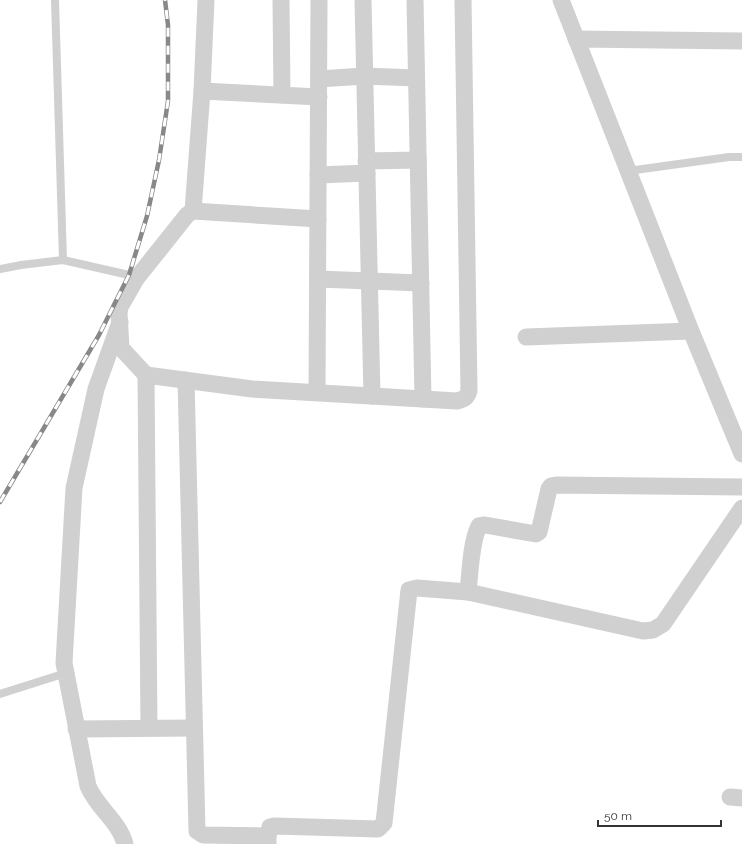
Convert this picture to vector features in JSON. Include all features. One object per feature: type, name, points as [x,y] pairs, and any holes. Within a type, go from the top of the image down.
[{"type":"street","points":[[193,211],[202,91],[206,0]]},
{"type":"street","points":[[281,0],[282,95]]},
{"type":"street","points":[[317,392],[319,0]]},
{"type":"street","points":[[363,0],[372,396]]},
{"type":"street","points":[[415,0],[423,399]]},
{"type":"street","points":[[318,219],[193,211],[187,215],[136,279],[120,307],[121,348],[146,375],[252,389],[457,401],[468,396],[463,0]]},
{"type":"street","points":[[561,0],[691,331],[742,454]]},
{"type":"street","points":[[576,38],[742,41]]},
{"type":"street","points":[[319,79],[364,76],[416,78]]},
{"type":"street","points":[[202,91],[319,97]]},
{"type":"street","points":[[318,175],[418,160]]},
{"type":"street","points":[[318,279],[421,284]]},
{"type":"street","points":[[120,322],[96,389],[74,488],[64,649],[66,673],[88,786],[91,794],[119,829],[125,844]]},
{"type":"street","points":[[526,337],[691,331]]},
{"type":"street","points":[[146,375],[149,728]]},
{"type":"street","points":[[186,380],[197,831],[203,835],[268,840],[270,827],[274,826],[378,829],[382,827],[384,823],[409,590],[416,588],[468,592],[643,632],[653,630],[664,624],[742,508]]},
{"type":"street","points":[[468,592],[473,547],[476,530],[479,526],[485,525],[536,534],[539,532],[551,486],[742,487]]},
{"type":"street","points":[[76,729],[194,728]]},
{"type":"lane","points":[[55,0],[63,260]]},
{"type":"lane","points":[[628,171],[729,157],[742,157]]},
{"type":"lane","points":[[0,269],[63,260],[129,275],[136,279]]},
{"type":"lane","points":[[0,694],[66,673]]},
{"type":"railway","points":[[0,502],[99,335],[129,275],[147,216],[159,160],[168,101],[168,25],[165,0]]}]
